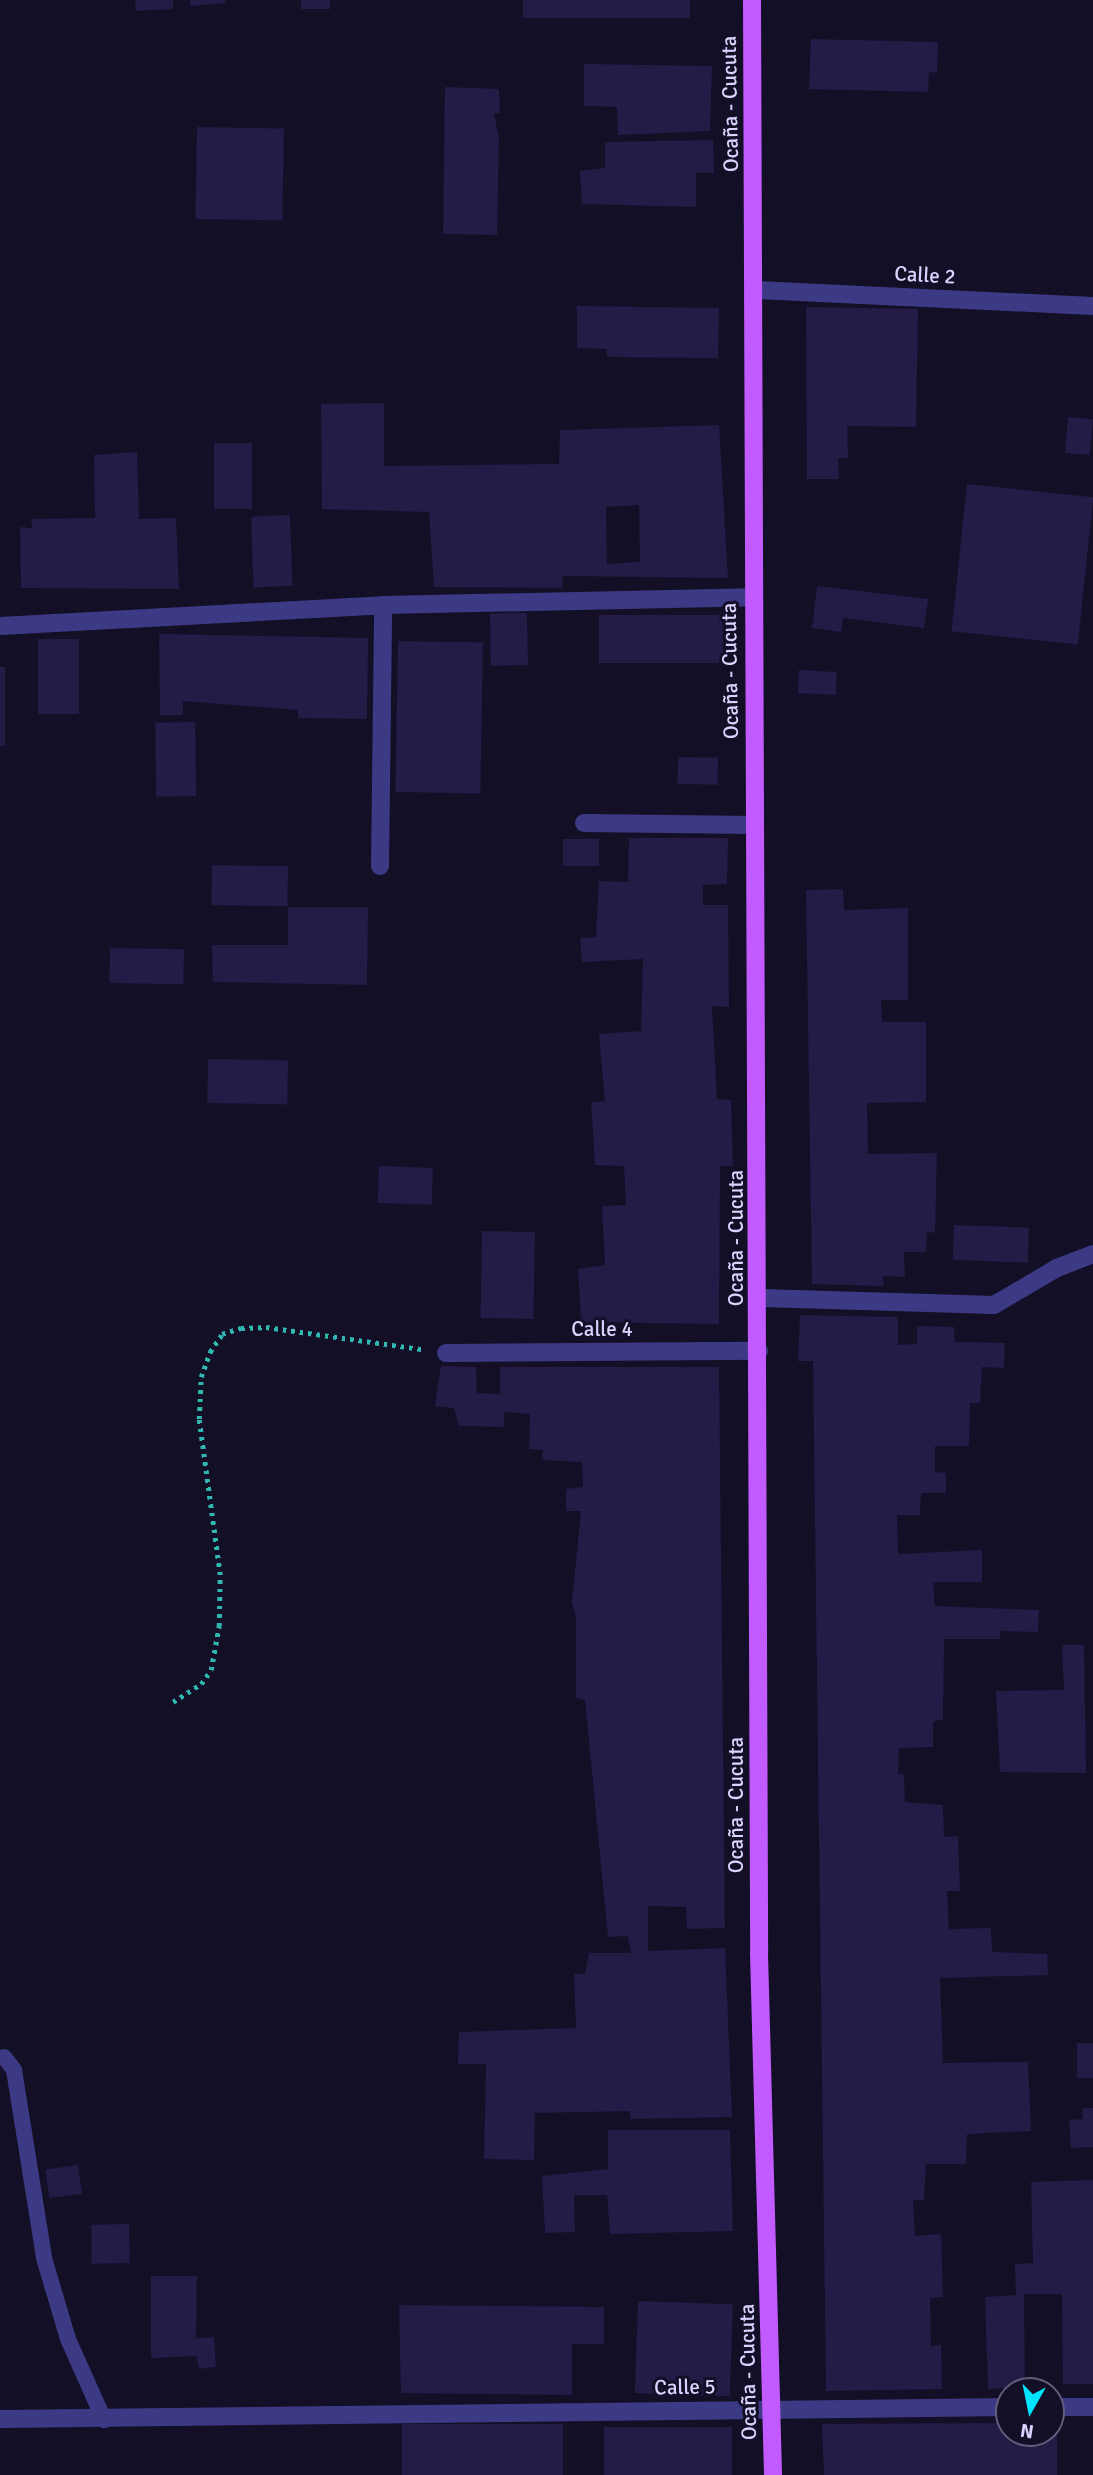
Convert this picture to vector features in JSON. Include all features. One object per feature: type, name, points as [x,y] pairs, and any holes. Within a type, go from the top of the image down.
[{"type":"main road","name":"Ocaña - Cucuta","points":[[752,0],[755,290],[752,597],[759,1298],[759,1953],[773,2475]]},
{"type":"street","name":"Calle 2","points":[[755,290],[1093,306]]},
{"type":"street","points":[[0,626],[383,605],[752,597]]},
{"type":"street","points":[[380,866],[383,605]]},
{"type":"street","points":[[583,823],[755,825]]},
{"type":"street","points":[[759,1298],[994,1305],[1057,1268],[1093,1254]]},
{"type":"street","name":"Calle 4","points":[[446,1353],[759,1351]]},
{"type":"street","points":[[1065,2407],[1093,2406]]},
{"type":"street","name":"Calle 5","points":[[0,2419],[104,2420],[361,2414],[995,2407]]},
{"type":"lane","points":[[4,2057],[14,2070],[44,2258],[68,2339],[104,2420]]},
{"type":"path","points":[[173,1702],[201,1684],[216,1655],[220,1575],[199,1419],[201,1377],[209,1352],[222,1334],[241,1328],[266,1327],[446,1353]]},
{"type":"building","points":[[135,0],[173,0],[173,9],[136,11]]},
{"type":"building","points":[[190,0],[226,0],[226,3],[190,6]]},
{"type":"building","points":[[301,0],[330,0],[330,9],[301,9]]},
{"type":"building","points":[[523,0],[690,0],[690,18],[523,18]]},
{"type":"building","points":[[811,39],[938,42],[937,73],[929,72],[928,92],[809,89]]},
{"type":"building","points":[[584,64],[712,66],[710,131],[618,135],[617,107],[584,106]]},
{"type":"building","points":[[445,87],[499,89],[500,113],[494,114],[499,138],[497,235],[443,234]]},
{"type":"building","points":[[197,127],[284,129],[282,221],[195,219]]},
{"type":"building","points":[[713,140],[714,173],[696,173],[696,207],[582,204],[580,171],[605,168],[605,142]]},
{"type":"building","points":[[577,306],[719,308],[718,358],[607,357],[607,349],[577,348]]},
{"type":"building","points":[[806,307],[918,309],[916,427],[847,426],[848,458],[838,458],[839,479],[807,479]]},
{"type":"building","points":[[384,403],[384,466],[559,464],[560,430],[719,425],[728,578],[563,576],[562,588],[434,587],[429,512],[322,509],[321,404]],"holes":[[[639,505],[640,562],[607,564],[606,507]]]},
{"type":"building","points":[[1068,417],[1093,419],[1090,455],[1065,453]]},
{"type":"building","points":[[214,443],[252,443],[252,509],[214,509]]},
{"type":"building","points":[[137,452],[139,519],[176,518],[179,589],[21,588],[20,527],[32,528],[31,519],[95,518],[94,455]]},
{"type":"building","points":[[967,484],[1093,497],[1078,644],[952,631]]},
{"type":"building","points":[[290,515],[292,586],[254,587],[251,516]]},
{"type":"building","points":[[817,586],[928,599],[924,628],[843,618],[841,632],[812,628]]},
{"type":"building","points":[[527,613],[528,665],[491,666],[490,614]]},
{"type":"building","points":[[599,615],[723,615],[723,663],[599,663]]},
{"type":"building","points":[[159,634],[368,638],[367,719],[298,718],[298,710],[183,701],[183,715],[160,715]]},
{"type":"building","points":[[38,639],[79,639],[79,714],[38,714]]},
{"type":"building","points":[[398,641],[483,642],[480,793],[395,792]]},
{"type":"building","points":[[0,667],[5,667],[5,746],[0,746]]},
{"type":"building","points":[[799,670],[837,672],[836,695],[798,693]]},
{"type":"building","points":[[195,722],[196,796],[156,797],[155,723]]},
{"type":"building","points":[[678,757],[718,758],[718,785],[678,784]]},
{"type":"building","points":[[629,838],[728,838],[727,884],[703,885],[703,905],[728,905],[729,1007],[712,1006],[717,1099],[731,1100],[733,1166],[720,1166],[719,1324],[581,1322],[578,1269],[605,1265],[602,1206],[626,1205],[624,1166],[595,1165],[591,1102],[605,1101],[599,1034],[641,1031],[643,959],[582,962],[580,938],[596,937],[599,881],[628,882]]},
{"type":"building","points":[[563,839],[599,839],[599,866],[563,866]]},
{"type":"building","points":[[212,865],[288,866],[287,906],[211,905]]},
{"type":"building","points":[[843,889],[844,910],[908,908],[908,1000],[881,1000],[882,1022],[926,1022],[926,1102],[867,1103],[868,1154],[937,1153],[935,1232],[927,1233],[926,1252],[904,1252],[905,1277],[883,1276],[884,1286],[812,1284],[806,890]]},
{"type":"building","points":[[288,907],[368,907],[367,985],[213,982],[212,945],[288,945]]},
{"type":"building","points":[[110,948],[184,949],[183,984],[109,983]]},
{"type":"building","points":[[208,1059],[288,1060],[287,1104],[207,1103]]},
{"type":"building","points":[[379,1166],[433,1168],[432,1205],[378,1203]]},
{"type":"building","points":[[954,1225],[1029,1228],[1028,1263],[953,1260]]},
{"type":"building","points":[[482,1231],[535,1232],[533,1319],[480,1318]]},
{"type":"building","points":[[800,1315],[898,1317],[898,1345],[917,1344],[917,1326],[954,1327],[955,1342],[1005,1343],[1004,1368],[982,1367],[980,1403],[970,1403],[969,1446],[935,1446],[935,1472],[946,1473],[946,1493],[921,1493],[920,1515],[897,1515],[898,1554],[982,1550],[982,1582],[933,1582],[935,1606],[1039,1610],[1038,1632],[1000,1631],[1000,1639],[944,1639],[943,1719],[933,1722],[933,1747],[899,1748],[898,1774],[904,1775],[905,1802],[943,1805],[944,1837],[958,1836],[960,1891],[947,1891],[949,1929],[991,1928],[992,1952],[1047,1954],[1048,1975],[940,1978],[943,2063],[1028,2062],[1031,2131],[967,2134],[966,2164],[926,2164],[924,2200],[913,2200],[915,2236],[941,2234],[943,2297],[930,2298],[931,2346],[941,2345],[942,2389],[826,2391],[813,1361],[798,1361]]},
{"type":"building","points":[[441,1366],[476,1367],[477,1393],[500,1394],[500,1367],[719,1367],[725,1928],[687,1929],[686,1907],[648,1906],[648,1951],[725,1948],[732,2117],[630,2119],[630,2111],[535,2113],[534,2160],[484,2159],[486,2064],[458,2064],[459,2032],[576,2028],[574,1974],[585,1974],[589,1953],[631,1953],[628,1936],[608,1937],[585,1700],[576,1698],[576,1617],[572,1602],[581,1511],[566,1511],[566,1489],[583,1487],[582,1462],[542,1460],[543,1450],[529,1449],[530,1414],[504,1412],[504,1427],[459,1426],[454,1408],[435,1406]]},
{"type":"building","points":[[1062,1645],[1084,1645],[1086,1773],[1000,1772],[996,1691],[1064,1690]]},
{"type":"building","points":[[1077,2043],[1093,2043],[1093,2078],[1077,2078]]},
{"type":"building","points":[[1082,2108],[1093,2108],[1093,2147],[1071,2148],[1069,2120],[1083,2119]]},
{"type":"building","points":[[608,2130],[730,2130],[733,2231],[610,2234],[607,2195],[574,2195],[575,2232],[545,2233],[542,2176],[608,2169]]},
{"type":"building","points":[[78,2165],[82,2194],[49,2198],[45,2170]]},
{"type":"building","points":[[1093,2180],[1093,2384],[1065,2384],[1062,2294],[1024,2294],[1025,2377],[995,2377],[995,2389],[988,2389],[985,2297],[1016,2295],[1015,2264],[1033,2263],[1031,2182]]},
{"type":"building","points":[[129,2224],[130,2263],[92,2264],[91,2225]]},
{"type":"building","points":[[151,2276],[197,2276],[196,2338],[214,2337],[216,2367],[199,2369],[196,2356],[151,2358]]},
{"type":"building","points":[[638,2301],[733,2304],[730,2396],[635,2393]]},
{"type":"building","points":[[399,2305],[604,2307],[604,2344],[572,2344],[572,2395],[401,2393]]},
{"type":"building","points":[[995,2423],[995,2447],[1057,2447],[1057,2475],[824,2475],[822,2424]]},
{"type":"building","points":[[402,2424],[563,2424],[563,2475],[402,2475]]},
{"type":"building","points":[[604,2427],[732,2427],[732,2475],[604,2475]]}]
